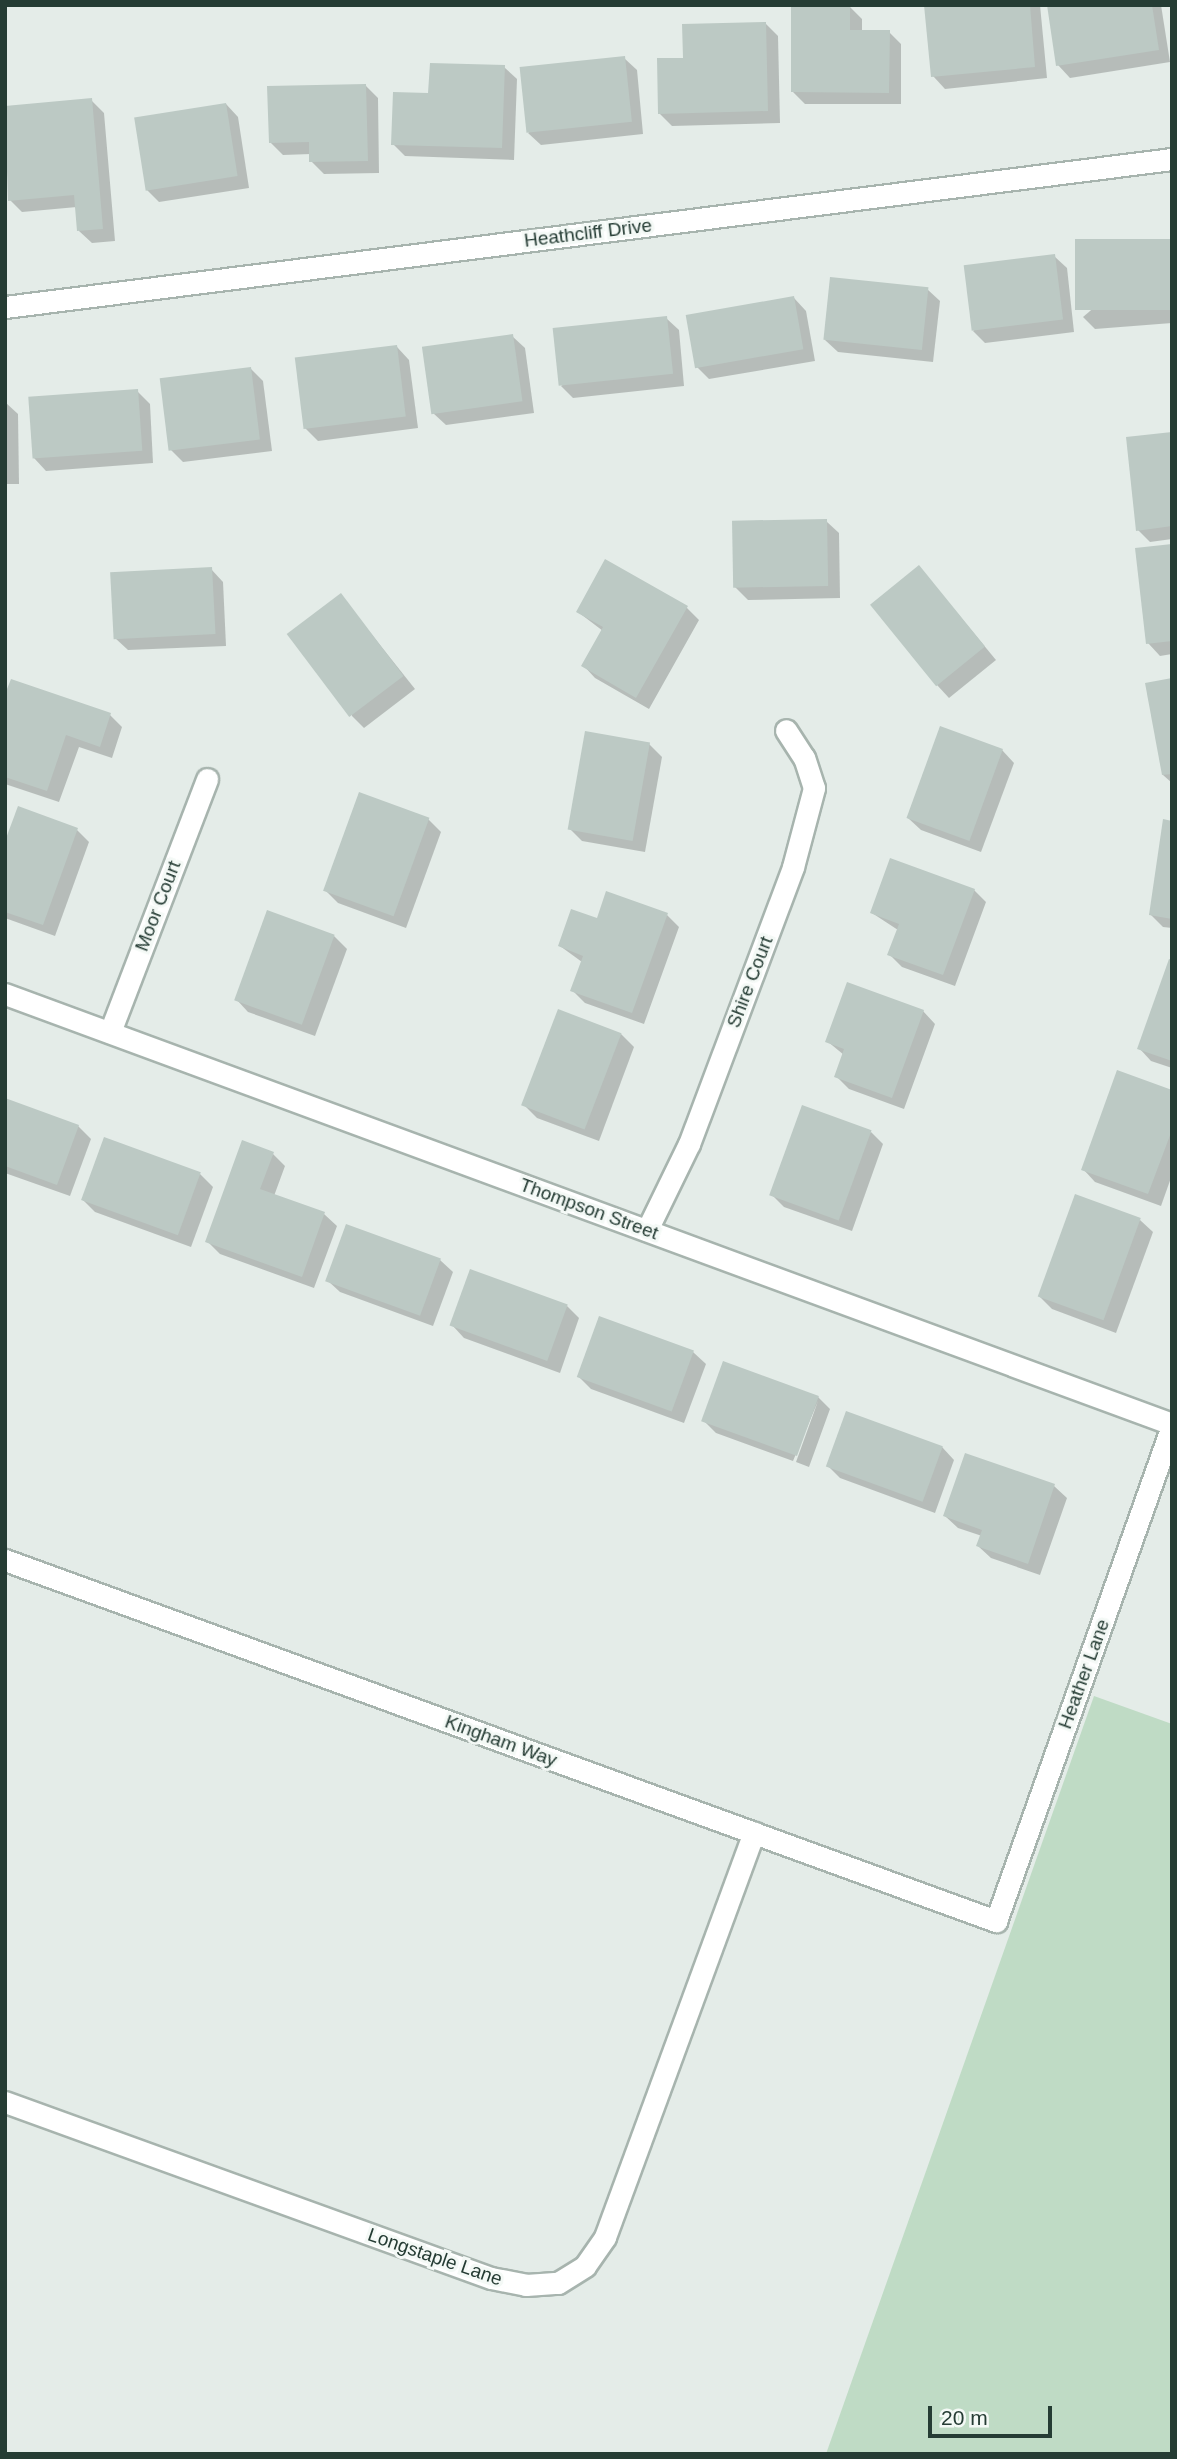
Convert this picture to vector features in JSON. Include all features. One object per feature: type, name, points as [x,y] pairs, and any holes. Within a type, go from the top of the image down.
[{"type":"street","name":"Heathcliff Drive","points":[[5,307],[1172,159]]},
{"type":"street","name":"Shire Court","points":[[647,1230],[689,1144],[793,867],[814,788],[804,758],[786,730]]},
{"type":"street","name":"Moor Court","points":[[110,1032],[206,779]]},
{"type":"street","name":"Thompson Street","points":[[5,994],[1172,1425]]},
{"type":"street","name":"Heather Lane","points":[[996,1921],[1172,1425]]},
{"type":"street","name":"Kingham Way","points":[[5,1560],[996,1921]]},
{"type":"street","name":"Longstaple Lane","points":[[5,2102],[491,2278],[526,2285],[558,2283],[585,2266],[605,2237],[754,1833]]},
{"type":"green space","points":[[1094,1696],[1172,1724],[1172,2454],[826,2454]]},
{"type":"building","points":[[791,5],[850,5],[850,30],[890,30],[889,93],[791,92]]},
{"type":"building","points":[[924,5],[1030,5],[1035,67],[931,77]]},
{"type":"building","points":[[1047,5],[1152,5],[1159,50],[1056,66]]},
{"type":"building","points":[[766,22],[768,111],[658,114],[657,58],[683,58],[682,24]]},
{"type":"building","points":[[625,56],[632,122],[526,133],[520,67]]},
{"type":"building","points":[[430,63],[505,65],[502,148],[391,145],[393,92],[428,93]]},
{"type":"building","points":[[366,84],[368,161],[309,162],[309,142],[269,143],[267,86]]},
{"type":"building","points":[[92,98],[103,229],[77,231],[74,195],[8,201],[5,106]]},
{"type":"building","points":[[226,103],[238,176],[146,191],[134,118]]},
{"type":"building","points":[[1075,239],[1172,239],[1172,310],[1075,310]]},
{"type":"building","points":[[1055,254],[1063,320],[972,331],[964,265]]},
{"type":"building","points":[[830,277],[928,287],[922,350],[823,340]]},
{"type":"building","points":[[794,296],[803,349],[695,368],[686,315]]},
{"type":"building","points":[[667,316],[673,374],[559,386],[553,328]]},
{"type":"building","points":[[513,334],[522,401],[431,414],[422,347]]},
{"type":"building","points":[[397,345],[406,416],[304,429],[295,358]]},
{"type":"building","points":[[251,367],[260,439],[169,451],[160,378]]},
{"type":"building","points":[[138,389],[142,451],[33,459],[28,397]]},
{"type":"building","points":[[1172,432],[1172,526],[1136,531],[1126,437]]},
{"type":"building","points":[[827,519],[828,586],[733,588],[732,521]]},
{"type":"building","points":[[1172,544],[1172,641],[1146,644],[1135,548]]},
{"type":"building","points":[[605,559],[688,606],[636,698],[581,666],[603,627],[576,612]]},
{"type":"building","points":[[919,565],[985,647],[936,686],[870,605]]},
{"type":"building","points":[[212,567],[216,634],[114,639],[110,572]]},
{"type":"building","points":[[341,593],[404,676],[349,717],[287,634]]},
{"type":"building","points":[[1172,678],[1172,774],[1162,775],[1145,683]]},
{"type":"building","points":[[11,679],[111,713],[100,747],[66,735],[47,791],[5,777],[5,694]]},
{"type":"building","points":[[940,726],[1003,749],[969,841],[906,818]]},
{"type":"building","points":[[585,731],[650,742],[633,841],[568,829]]},
{"type":"building","points":[[359,792],[429,818],[394,916],[323,891]]},
{"type":"building","points":[[18,806],[78,828],[43,925],[5,912],[5,841]]},
{"type":"building","points":[[1163,819],[1172,821],[1172,919],[1149,915]]},
{"type":"building","points":[[890,858],[975,889],[943,975],[887,955],[899,924],[870,913]]},
{"type":"building","points":[[606,891],[668,913],[632,1013],[570,991],[583,956],[558,946],[571,909],[597,918]]},
{"type":"building","points":[[267,910],[335,935],[302,1025],[234,1000]]},
{"type":"building","points":[[1169,959],[1172,960],[1172,1061],[1137,1049]]},
{"type":"building","points":[[847,982],[924,1010],[892,1098],[834,1077],[844,1049],[825,1042]]},
{"type":"building","points":[[558,1009],[621,1033],[585,1130],[521,1105]]},
{"type":"building","points":[[1117,1070],[1172,1090],[1172,1130],[1148,1194],[1081,1170]]},
{"type":"building","points":[[5,1098],[79,1125],[57,1185],[5,1166]]},
{"type":"building","points":[[802,1105],[872,1130],[839,1221],[769,1195]]},
{"type":"building","points":[[104,1137],[201,1172],[178,1235],[81,1200]]},
{"type":"building","points":[[242,1140],[274,1152],[260,1189],[325,1212],[302,1277],[205,1242]]},
{"type":"building","points":[[1075,1194],[1141,1218],[1103,1320],[1038,1296]]},
{"type":"building","points":[[346,1224],[441,1259],[420,1316],[325,1281]]},
{"type":"building","points":[[470,1269],[568,1305],[547,1361],[449,1325]]},
{"type":"building","points":[[599,1316],[694,1351],[672,1412],[577,1377]]},
{"type":"building","points":[[723,1361],[819,1396],[797,1456],[701,1421]]},
{"type":"building","points":[[846,1411],[943,1446],[923,1502],[826,1466]]},
{"type":"building","points":[[965,1453],[1055,1484],[1028,1564],[976,1546],[982,1530],[943,1516]]}]
